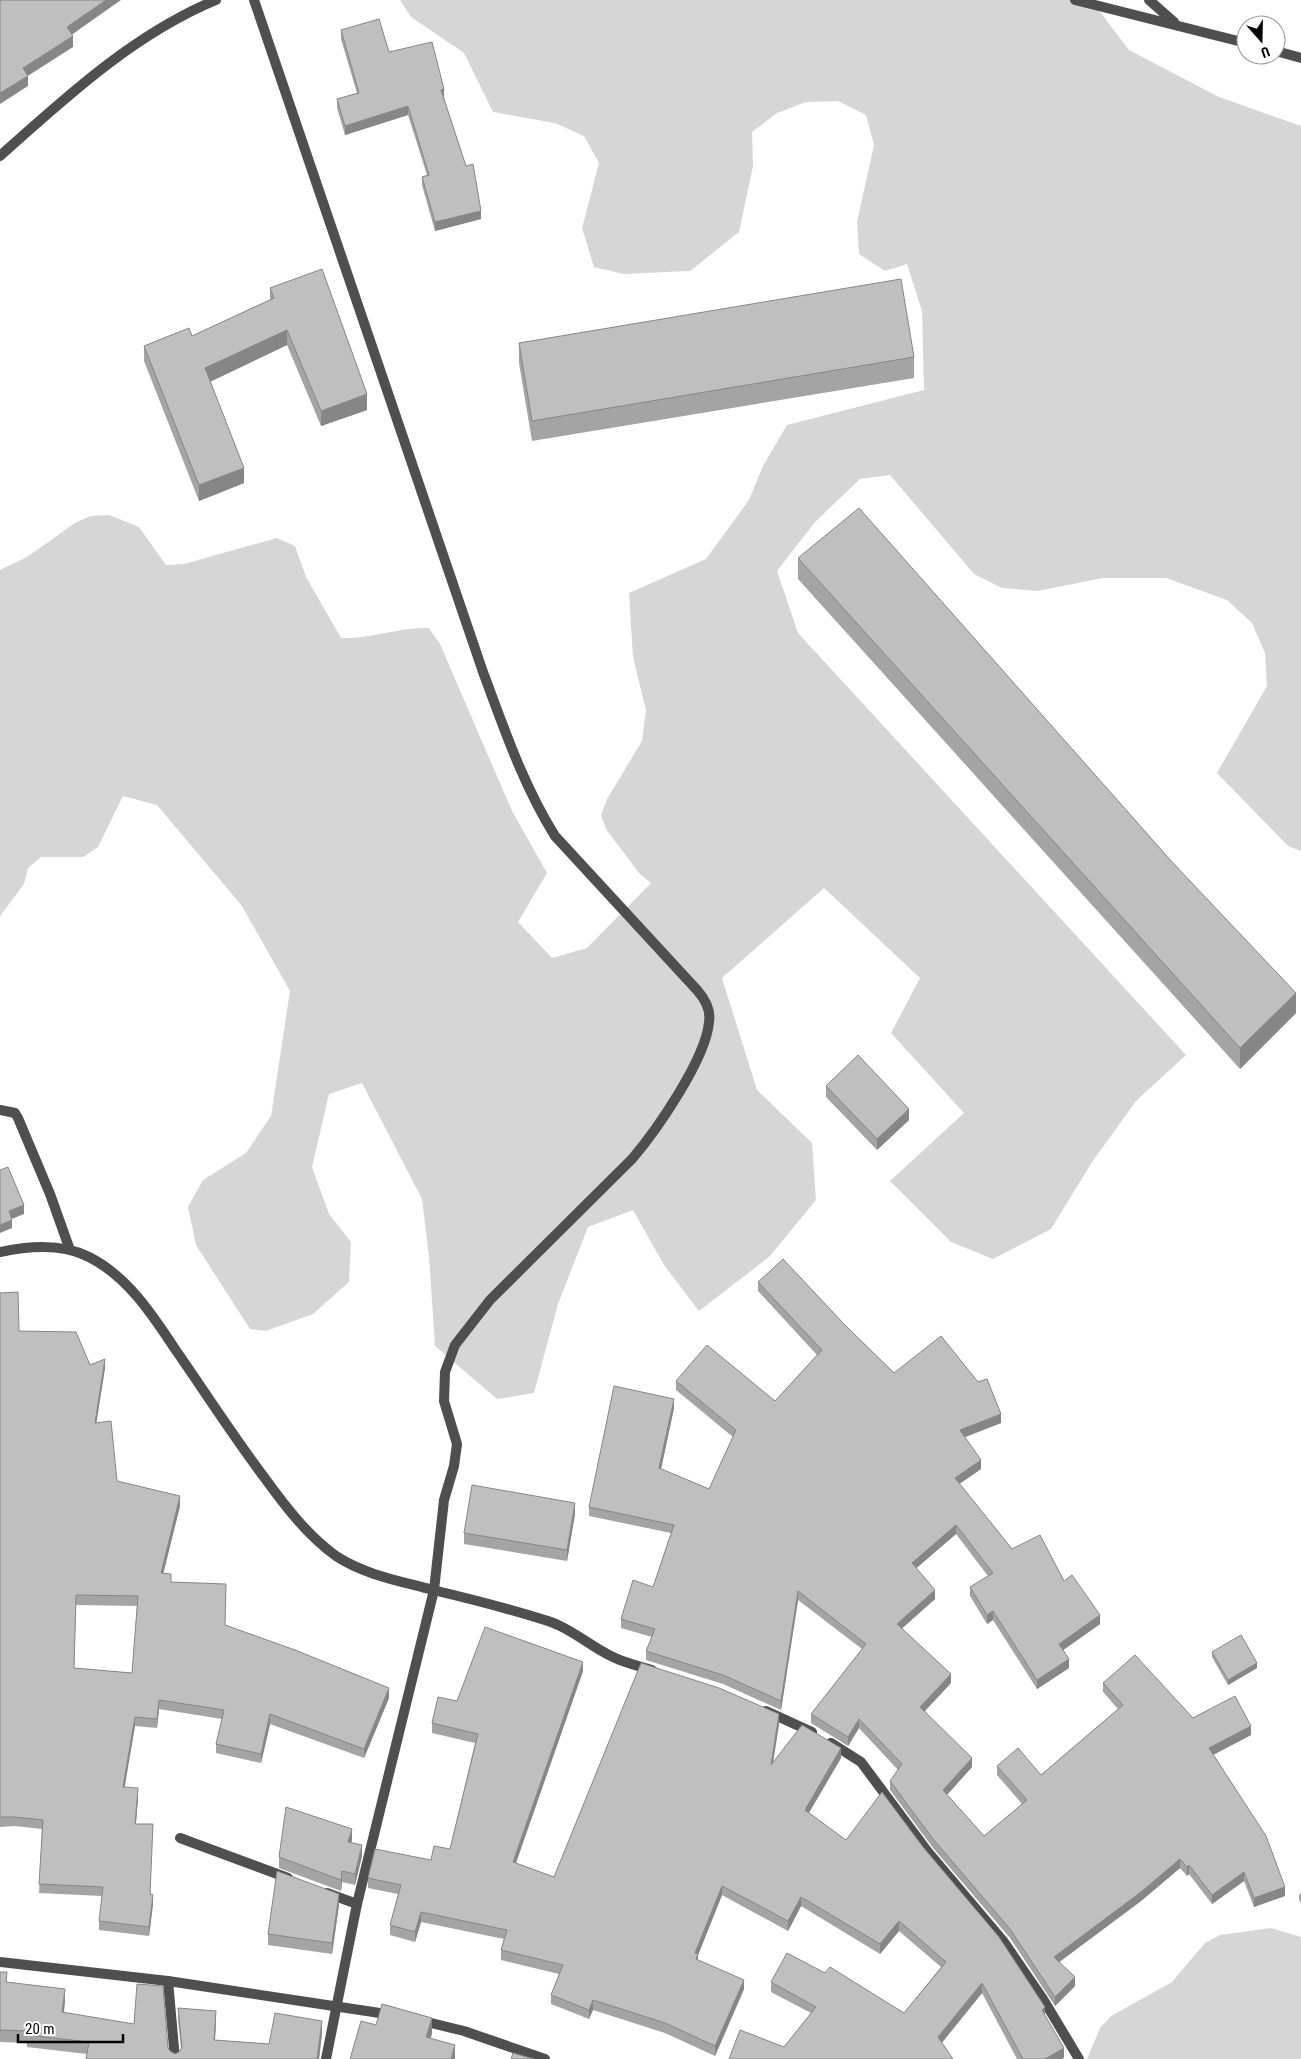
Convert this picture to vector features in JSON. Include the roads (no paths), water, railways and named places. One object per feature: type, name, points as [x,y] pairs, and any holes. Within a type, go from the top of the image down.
[{"type":"street","points":[[0,156],[46,115],[118,57],[168,24],[216,0]]},
{"type":"street","points":[[254,0],[483,672],[524,780],[555,836],[697,990],[706,1001],[710,1017],[710,1024],[702,1049],[686,1080],[646,1142],[632,1160],[490,1300],[455,1345],[445,1372],[444,1402],[457,1444],[456,1456],[444,1500],[434,1590],[357,1904],[326,2059]]},
{"type":"street","points":[[1075,0],[1236,40]]},
{"type":"street","points":[[1149,0],[1177,24]]},
{"type":"street","points":[[1286,54],[1301,58]]},
{"type":"street","points":[[0,1110],[15,1113],[18,1118],[50,1194],[70,1250]]},
{"type":"street","points":[[0,1252],[46,1247],[70,1250],[87,1256],[101,1264],[137,1296],[244,1450],[306,1531],[336,1555],[354,1566],[391,1580],[550,1622],[614,1657],[660,1672]]},
{"type":"street","points":[[756,1706],[809,1730],[861,1762],[928,1852],[1004,1942],[1043,1999],[1079,2059]]},
{"type":"street","points":[[180,1838],[301,1883]]},
{"type":"street","points":[[320,1890],[357,1904]]},
{"type":"street","points":[[0,1962],[168,1981],[336,2005],[405,2017],[464,2031],[545,2059]]},
{"type":"street","points":[[168,1981],[175,2059]]}]
